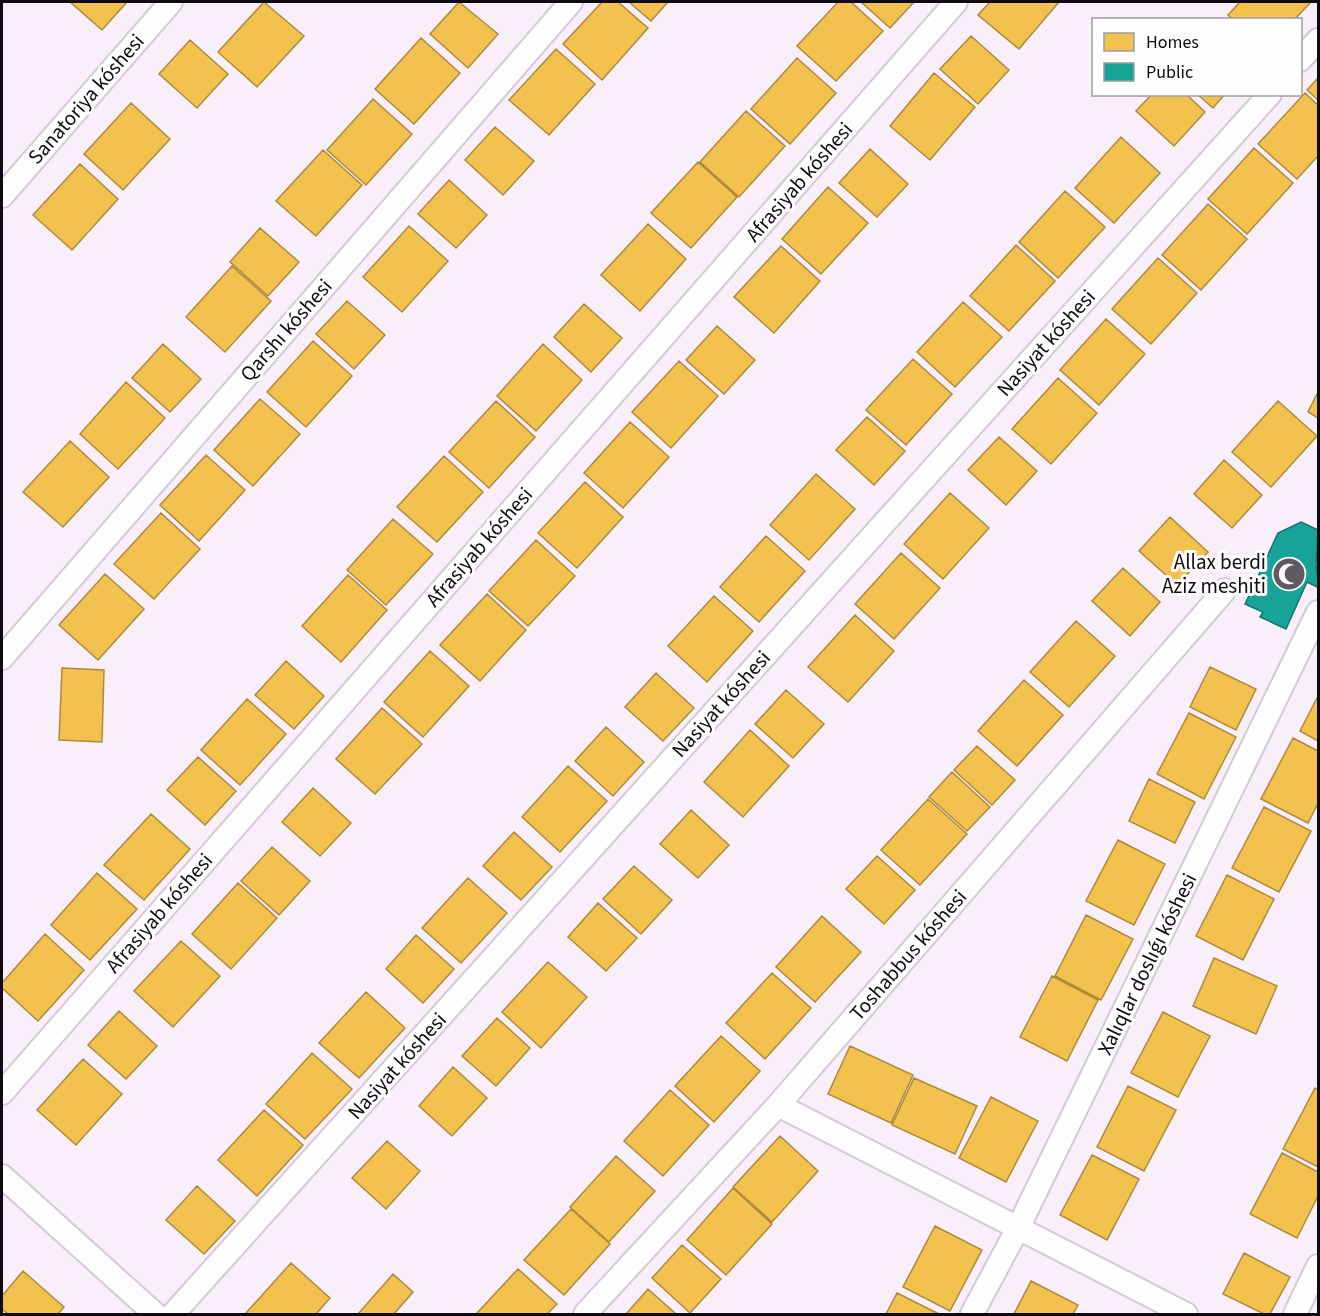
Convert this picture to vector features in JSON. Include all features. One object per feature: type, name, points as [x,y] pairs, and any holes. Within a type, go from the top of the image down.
[{"type":"street","name":"Sanatoriya kóshesi","points":[[2,196],[171,2]]},
{"type":"street","name":"Qarshı kóshesi","points":[[2,658],[571,2]]},
{"type":"street","name":"Afrasiyab kóshesi","points":[[2,1094],[956,2]]},
{"type":"street","points":[[1302,58],[1318,40]]},
{"type":"street","name":"Nasiyat kóshesi","points":[[173,1314],[1268,96]]},
{"type":"street","name":"Toshabbus kóshesi","points":[[585,1314],[778,1105],[1225,590]]},
{"type":"street","name":"Xalıqlar doslıǵı kóshesi","points":[[972,1314],[1018,1228],[1318,612]]},
{"type":"street","points":[[778,1105],[1186,1314]]},
{"type":"street","points":[[2,1176],[155,1314]]},
{"type":"street","points":[[1295,1314],[1318,1266]]},
{"type":"building: Homes","points":[[70,2],[127,2],[102,30]]},
{"type":"building: Homes","points":[[264,2],[304,36],[257,87],[218,52]]},
{"type":"building: Homes","points":[[459,2],[498,34],[468,68],[430,34]]},
{"type":"building: Homes","points":[[602,2],[618,2],[648,28],[602,80],[563,44]]},
{"type":"building: Homes","points":[[629,2],[668,2],[651,21]]},
{"type":"building: Homes","points":[[838,2],[851,2],[883,31],[836,81],[797,46]]},
{"type":"building: Homes","points":[[861,2],[914,2],[890,28]]},
{"type":"building: Homes","points":[[990,2],[1059,2],[1019,49],[978,15]]},
{"type":"building: Homes","points":[[1240,2],[1311,2],[1296,18],[1231,18],[1228,15]]},
{"type":"building: Homes","points":[[971,36],[1009,70],[978,104],[940,69]]},
{"type":"building: Homes","points":[[421,38],[460,73],[414,124],[375,89]]},
{"type":"building: Homes","points":[[190,40],[228,74],[197,108],[159,74]]},
{"type":"building: Homes","points":[[556,49],[595,84],[549,135],[509,100]]},
{"type":"building: Homes","points":[[797,58],[836,93],[790,144],[751,109]]},
{"type":"building: Homes","points":[[934,73],[975,107],[930,160],[890,126]]},
{"type":"building: Homes","points":[[1318,78],[1318,100],[1307,90]]},
{"type":"building: Homes","points":[[1305,93],[1318,105],[1318,156],[1297,179],[1258,144]]},
{"type":"building: Homes","points":[[1150,96],[1188,96],[1205,112],[1174,146],[1136,111]]},
{"type":"building: Homes","points":[[1199,96],[1223,96],[1213,108]]},
{"type":"building: Homes","points":[[373,99],[412,134],[366,185],[327,150]]},
{"type":"building: Homes","points":[[131,103],[170,139],[123,190],[84,154]]},
{"type":"building: Homes","points":[[746,111],[785,146],[739,197],[700,162]]},
{"type":"building: Homes","points":[[495,127],[534,161],[503,195],[465,160]]},
{"type":"building: Homes","points":[[1121,137],[1160,173],[1114,223],[1075,188]]},
{"type":"building: Homes","points":[[1254,148],[1293,183],[1247,234],[1208,199]]},
{"type":"building: Homes","points":[[870,149],[908,184],[877,217],[839,183]]},
{"type":"building: Homes","points":[[323,150],[362,185],[316,236],[276,201]]},
{"type":"building: Homes","points":[[698,162],[737,197],[691,248],[651,213]]},
{"type":"building: Homes","points":[[80,164],[118,199],[72,250],[33,215]]},
{"type":"building: Homes","points":[[449,180],[487,215],[456,248],[418,214]]},
{"type":"building: Homes","points":[[828,187],[868,223],[821,274],[782,239]]},
{"type":"building: Homes","points":[[1065,191],[1105,227],[1058,278],[1019,242]]},
{"type":"building: Homes","points":[[1208,204],[1247,239],[1201,290],[1162,255]]},
{"type":"building: Homes","points":[[648,224],[686,259],[640,311],[601,275]]},
{"type":"building: Homes","points":[[409,226],[448,261],[402,312],[363,277]]},
{"type":"building: Homes","points":[[260,228],[299,262],[268,296],[230,262]]},
{"type":"building: Homes","points":[[1016,245],[1055,281],[1009,331],[970,296]]},
{"type":"building: Homes","points":[[781,246],[820,281],[774,333],[734,297]]},
{"type":"building: Homes","points":[[1158,258],[1197,293],[1151,344],[1112,309]]},
{"type":"building: Homes","points":[[232,266],[271,301],[225,352],[186,317]]},
{"type":"building: Homes","points":[[347,301],[385,335],[354,369],[316,334]]},
{"type":"building: Homes","points":[[963,302],[1002,337],[955,387],[917,352]]},
{"type":"building: Homes","points":[[584,304],[622,338],[591,372],[554,337]]},
{"type":"building: Homes","points":[[1106,319],[1145,354],[1099,405],[1060,370]]},
{"type":"building: Homes","points":[[717,326],[755,360],[724,394],[686,360]]},
{"type":"building: Homes","points":[[313,341],[352,376],[306,427],[267,392]]},
{"type":"building: Homes","points":[[163,344],[201,379],[170,412],[132,378]]},
{"type":"building: Homes","points":[[543,344],[582,380],[536,431],[497,396]]},
{"type":"building: Homes","points":[[913,359],[952,394],[906,445],[866,410]]},
{"type":"building: Homes","points":[[679,361],[718,396],[671,448],[632,412]]},
{"type":"building: Homes","points":[[1058,378],[1097,413],[1051,464],[1012,429]]},
{"type":"building: Homes","points":[[126,382],[165,418],[118,469],[80,434]]},
{"type":"building: Homes","points":[[1318,392],[1318,418],[1308,412]]},
{"type":"building: Homes","points":[[260,399],[300,434],[253,486],[214,450]]},
{"type":"building: Homes","points":[[496,401],[535,437],[489,488],[449,452]]},
{"type":"building: Homes","points":[[1278,401],[1317,436],[1271,487],[1232,452]]},
{"type":"building: Homes","points":[[867,417],[905,451],[874,485],[836,450]]},
{"type":"building: Homes","points":[[630,422],[669,457],[623,508],[584,473]]},
{"type":"building: Homes","points":[[999,437],[1037,471],[1006,505],[968,470]]},
{"type":"building: Homes","points":[[70,441],[109,477],[63,527],[23,492]]},
{"type":"building: Homes","points":[[206,455],[245,490],[199,541],[160,505]]},
{"type":"building: Homes","points":[[444,456],[483,492],[437,542],[397,507]]},
{"type":"building: Homes","points":[[1224,460],[1262,495],[1232,528],[1194,494]]},
{"type":"building: Homes","points":[[816,474],[855,509],[809,560],[770,525]]},
{"type":"building: Homes","points":[[585,482],[623,517],[577,568],[538,533]]},
{"type":"building: Homes","points":[[950,493],[989,528],[943,579],[904,544]]},
{"type":"building: Homes","points":[[161,513],[200,549],[154,599],[114,564]]},
{"type":"building: Homes","points":[[1170,517],[1208,552],[1177,585],[1139,551]]},
{"type":"building: Homes","points":[[393,519],[433,554],[386,605],[347,570]]},
{"type":"building: Homes","points":[[766,536],[805,571],[759,622],[720,587]]},
{"type":"building: Homes","points":[[536,540],[575,576],[528,626],[489,591]]},
{"type":"building: Homes","points":[[901,553],[940,588],[894,639],[855,604]]},
{"type":"building: Homes","points":[[1123,568],[1160,602],[1130,636],[1092,601]]},
{"type":"building: Homes","points":[[105,574],[144,609],[98,660],[59,625]]},
{"type":"building: Homes","points":[[348,575],[387,610],[341,662],[302,626]]},
{"type":"building: Homes","points":[[487,594],[526,630],[480,681],[440,645]]},
{"type":"building: Homes","points":[[714,596],[753,631],[707,682],[668,646]]},
{"type":"building: Homes","points":[[855,615],[894,651],[848,702],[808,667]]},
{"type":"building: Homes","points":[[1076,621],[1115,656],[1069,707],[1030,672]]},
{"type":"building: Homes","points":[[430,651],[469,686],[423,737],[384,702]]},
{"type":"building: Homes","points":[[286,661],[324,696],[294,729],[255,695]]},
{"type":"building: Homes","points":[[1210,667],[1256,689],[1236,730],[1190,707]]},
{"type":"building: Homes","points":[[62,668],[104,670],[102,742],[59,740]]},
{"type":"building: Homes","points":[[656,673],[694,708],[663,741],[625,707]]},
{"type":"building: Homes","points":[[1024,680],[1063,715],[1017,766],[978,731]]},
{"type":"building: Homes","points":[[786,690],[824,724],[793,758],[755,724]]},
{"type":"building: Homes","points":[[1318,696],[1318,741],[1300,731]]},
{"type":"building: Homes","points":[[247,699],[286,734],[240,785],[201,750]]},
{"type":"building: Homes","points":[[382,708],[422,744],[375,794],[336,759]]},
{"type":"building: Homes","points":[[1189,713],[1236,737],[1204,799],[1157,774]]},
{"type":"building: Homes","points":[[606,727],[644,762],[613,796],[575,761]]},
{"type":"building: Homes","points":[[750,730],[789,766],[743,817],[704,782]]},
{"type":"building: Homes","points":[[1293,738],[1318,751],[1318,803],[1308,823],[1261,799]]},
{"type":"building: Homes","points":[[977,746],[1015,780],[992,805],[954,770]]},
{"type":"building: Homes","points":[[198,757],[236,791],[205,825],[167,790]]},
{"type":"building: Homes","points":[[568,766],[607,801],[560,852],[522,817]]},
{"type":"building: Homes","points":[[952,772],[990,807],[967,831],[929,797]]},
{"type":"building: Homes","points":[[1149,779],[1195,802],[1175,843],[1129,821]]},
{"type":"building: Homes","points":[[313,788],[351,823],[320,856],[282,822]]},
{"type":"building: Homes","points":[[928,799],[967,834],[920,885],[881,850]]},
{"type":"building: Homes","points":[[1264,807],[1311,831],[1279,892],[1232,868]]},
{"type":"building: Homes","points":[[691,810],[729,845],[698,878],[660,844]]},
{"type":"building: Homes","points":[[151,814],[190,849],[144,900],[104,865]]},
{"type":"building: Homes","points":[[514,832],[552,867],[521,900],[483,866]]},
{"type":"building: Homes","points":[[1118,840],[1165,864],[1134,925],[1086,901]]},
{"type":"building: Homes","points":[[272,847],[310,881],[279,915],[241,881]]},
{"type":"building: Homes","points":[[877,856],[915,890],[884,924],[846,889]]},
{"type":"building: Homes","points":[[634,866],[672,900],[641,934],[603,899]]},
{"type":"building: Homes","points":[[97,873],[137,909],[90,960],[51,925]]},
{"type":"building: Homes","points":[[1227,875],[1274,899],[1243,960],[1196,936]]},
{"type":"building: Homes","points":[[468,878],[507,913],[461,963],[422,928]]},
{"type":"building: Homes","points":[[238,883],[277,918],[231,969],[192,934]]},
{"type":"building: Homes","points":[[598,903],[637,938],[606,971],[568,937]]},
{"type":"building: Homes","points":[[1086,915],[1133,939],[1101,1000],[1055,976]]},
{"type":"building: Homes","points":[[822,916],[861,952],[815,1002],[776,967]]},
{"type":"building: Homes","points":[[45,934],[84,970],[38,1021],[2,988],[2,983]]},
{"type":"building: Homes","points":[[416,935],[454,969],[423,1003],[386,969]]},
{"type":"building: Homes","points":[[181,941],[220,976],[173,1027],[134,991]]},
{"type":"building: Homes","points":[[1214,958],[1277,986],[1256,1034],[1193,1006]]},
{"type":"building: Homes","points":[[548,962],[587,997],[541,1048],[502,1012]]},
{"type":"building: Homes","points":[[772,973],[811,1008],[765,1059],[726,1023]]},
{"type":"building: Homes","points":[[1052,976],[1098,1000],[1067,1061],[1020,1037]]},
{"type":"building: Homes","points":[[366,992],[405,1028],[359,1078],[319,1043]]},
{"type":"building: Homes","points":[[119,1011],[157,1046],[126,1079],[88,1045]]},
{"type":"building: Homes","points":[[1163,1012],[1210,1036],[1178,1097],[1131,1073]]},
{"type":"building: Homes","points":[[497,1018],[530,1048],[496,1086],[462,1056]]},
{"type":"building: Homes","points":[[721,1036],[760,1071],[714,1122],[675,1086]]},
{"type":"building: Homes","points":[[850,1046],[913,1075],[891,1123],[828,1094]]},
{"type":"building: Homes","points":[[312,1053],[352,1089],[305,1139],[266,1104]]},
{"type":"building: Homes","points":[[83,1059],[122,1094],[76,1145],[37,1110]]},
{"type":"building: Homes","points":[[453,1067],[487,1098],[452,1136],[419,1106]]},
{"type":"building: Homes","points":[[914,1078],[977,1106],[955,1154],[892,1125]]},
{"type":"building: Homes","points":[[1128,1086],[1176,1110],[1144,1171],[1097,1147]]},
{"type":"building: Homes","points":[[1315,1088],[1318,1090],[1318,1167],[1283,1149]]},
{"type":"building: Homes","points":[[670,1090],[709,1125],[663,1176],[624,1141]]},
{"type":"building: Homes","points":[[991,1097],[1038,1121],[1006,1182],[959,1158]]},
{"type":"building: Homes","points":[[264,1110],[303,1145],[257,1196],[218,1160]]},
{"type":"building: Homes","points":[[780,1136],[818,1171],[772,1222],[733,1187]]},
{"type":"building: Homes","points":[[387,1141],[420,1171],[386,1209],[352,1178]]},
{"type":"building: Homes","points":[[1282,1153],[1318,1172],[1318,1196],[1297,1238],[1250,1214]]},
{"type":"building: Homes","points":[[1092,1155],[1139,1179],[1107,1240],[1060,1215]]},
{"type":"building: Homes","points":[[616,1156],[655,1191],[609,1242],[570,1207]]},
{"type":"building: Homes","points":[[197,1186],[235,1221],[204,1254],[166,1220]]},
{"type":"building: Homes","points":[[733,1188],[772,1224],[726,1275],[687,1240]]},
{"type":"building: Homes","points":[[571,1209],[610,1244],[564,1295],[524,1260]]},
{"type":"building: Homes","points":[[935,1226],[982,1250],[950,1311],[903,1287]]},
{"type":"building: Homes","points":[[682,1245],[721,1279],[690,1313],[652,1278]]},
{"type":"building: Homes","points":[[1244,1253],[1290,1277],[1270,1314],[1264,1314],[1223,1294]]},
{"type":"building: Homes","points":[[291,1263],[330,1298],[316,1314],[245,1314]]},
{"type":"building: Homes","points":[[518,1269],[557,1304],[547,1314],[476,1314]]},
{"type":"building: Homes","points":[[23,1271],[64,1307],[58,1314],[8,1314],[2,1309],[2,1296]]},
{"type":"building: Homes","points":[[393,1274],[413,1292],[394,1314],[358,1314]]},
{"type":"building: Homes","points":[[1031,1281],[1078,1305],[1073,1314],[1014,1314]]},
{"type":"building: Homes","points":[[648,1289],[676,1314],[626,1314]]},
{"type":"building: Homes","points":[[897,1293],[939,1314],[886,1314]]},
{"type":"building: Public","name":"Allax berdi Aziz meshiti","points":[[1301,522],[1318,530],[1316,564],[1318,584],[1317,587],[1307,582],[1286,629],[1260,617],[1263,612],[1245,604],[1278,533]]},
{"type":"place","name":"Allax berdi Aziz meshiti","points":[[1289,574]]}]
